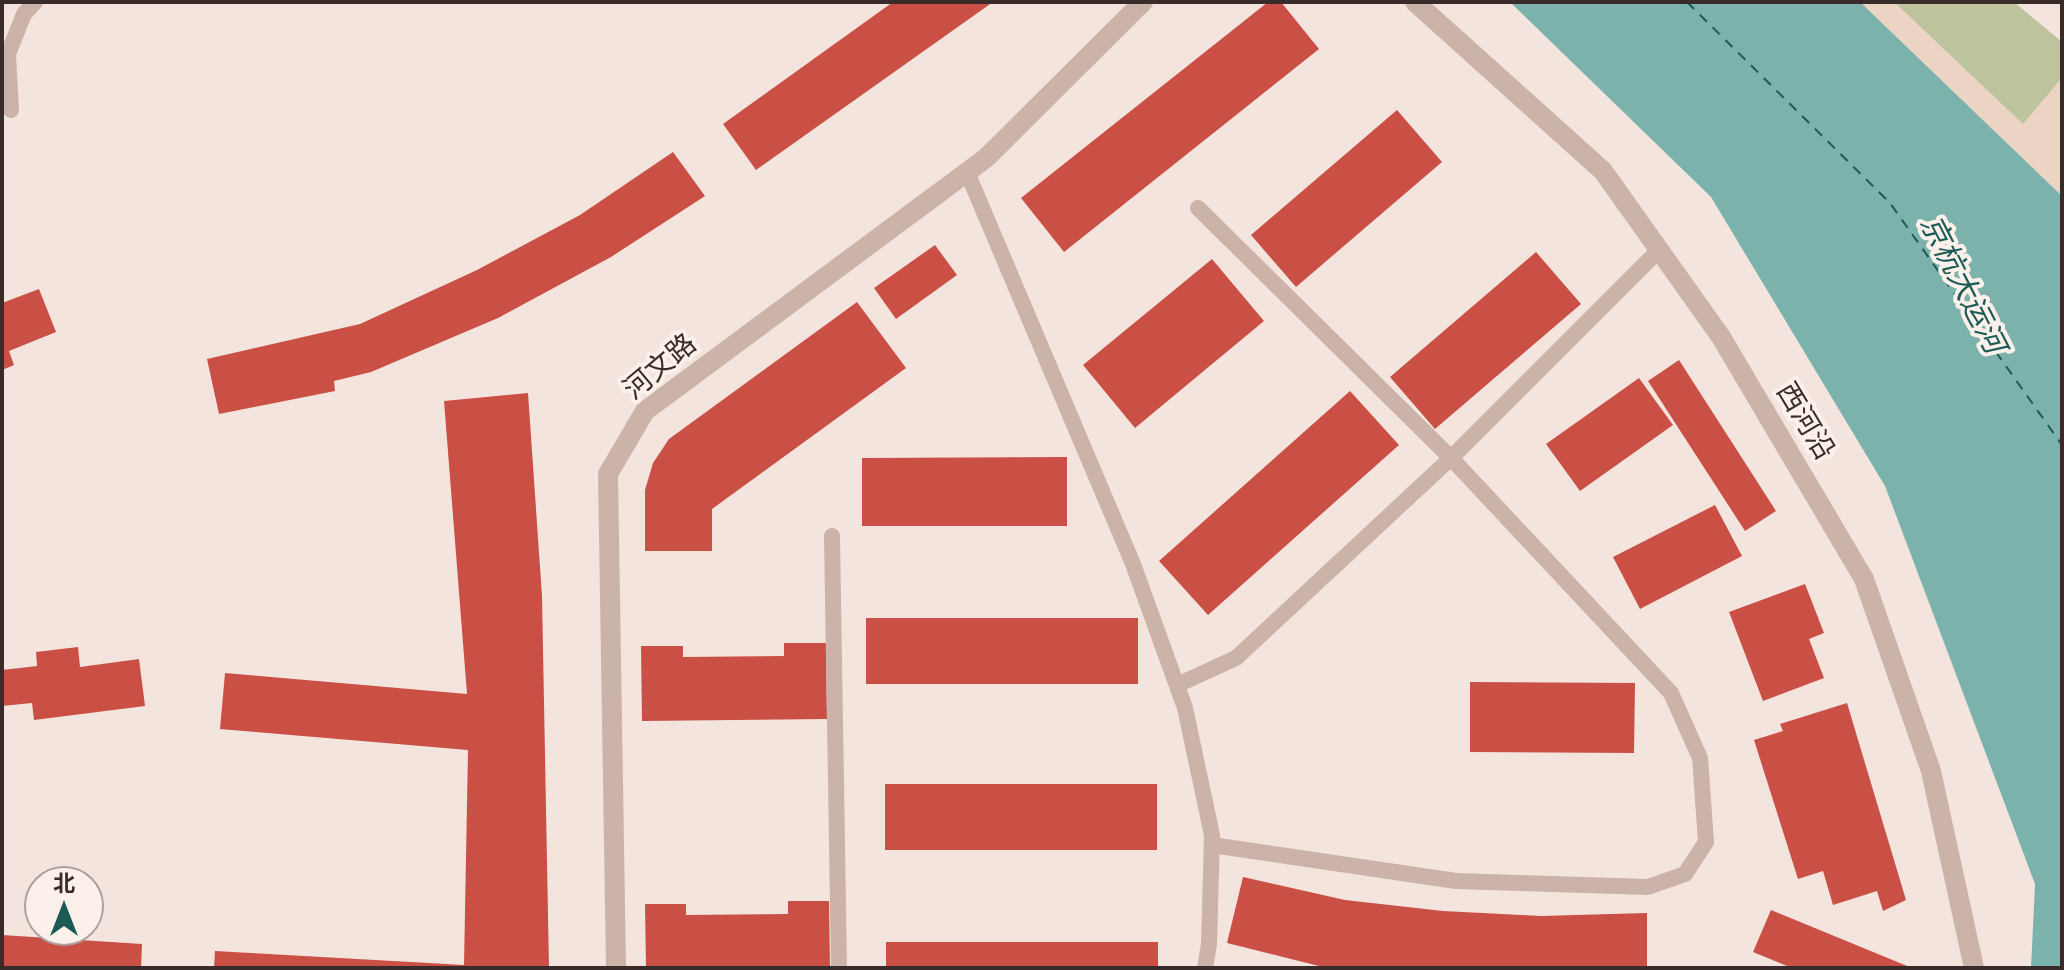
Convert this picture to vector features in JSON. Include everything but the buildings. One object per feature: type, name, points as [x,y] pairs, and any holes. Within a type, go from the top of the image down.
[{"type":"street","name":"河文路","points":[[616,968],[608,474],[645,411],[986,158],[1143,2]]},
{"type":"street","name":"西河沿","points":[[1415,2],[1603,171],[1721,337],[1864,579],[1931,771],[1974,968]]},
{"type":"lane","points":[[11,2],[30,8],[8,54],[11,110]]},
{"type":"lane","points":[[967,172],[1133,564],[1185,708],[1212,845],[1209,944],[1205,968]]},
{"type":"lane","points":[[1198,208],[1451,458],[1671,693],[1700,758],[1706,842],[1685,874],[1648,887],[1456,881],[1212,845]]},
{"type":"lane","points":[[1177,685],[1236,658],[1451,458],[1659,250]]},
{"type":"lane","points":[[832,536],[839,968]]},
{"type":"green space","points":[[1894,2],[2014,2],[2062,42],[2062,78],[2023,125]]},
{"type":"shaded area","points":[[1860,2],[1894,2],[2023,124],[2062,78],[2062,196]]},
{"type":"water","name":"京杭大运河","points":[[1510,2],[1860,2],[2062,196],[2062,968],[2031,968],[2035,884],[1885,486],[1711,197]]},
{"type":"ferry route","points":[[1687,2],[1890,203],[2062,445]]}]
